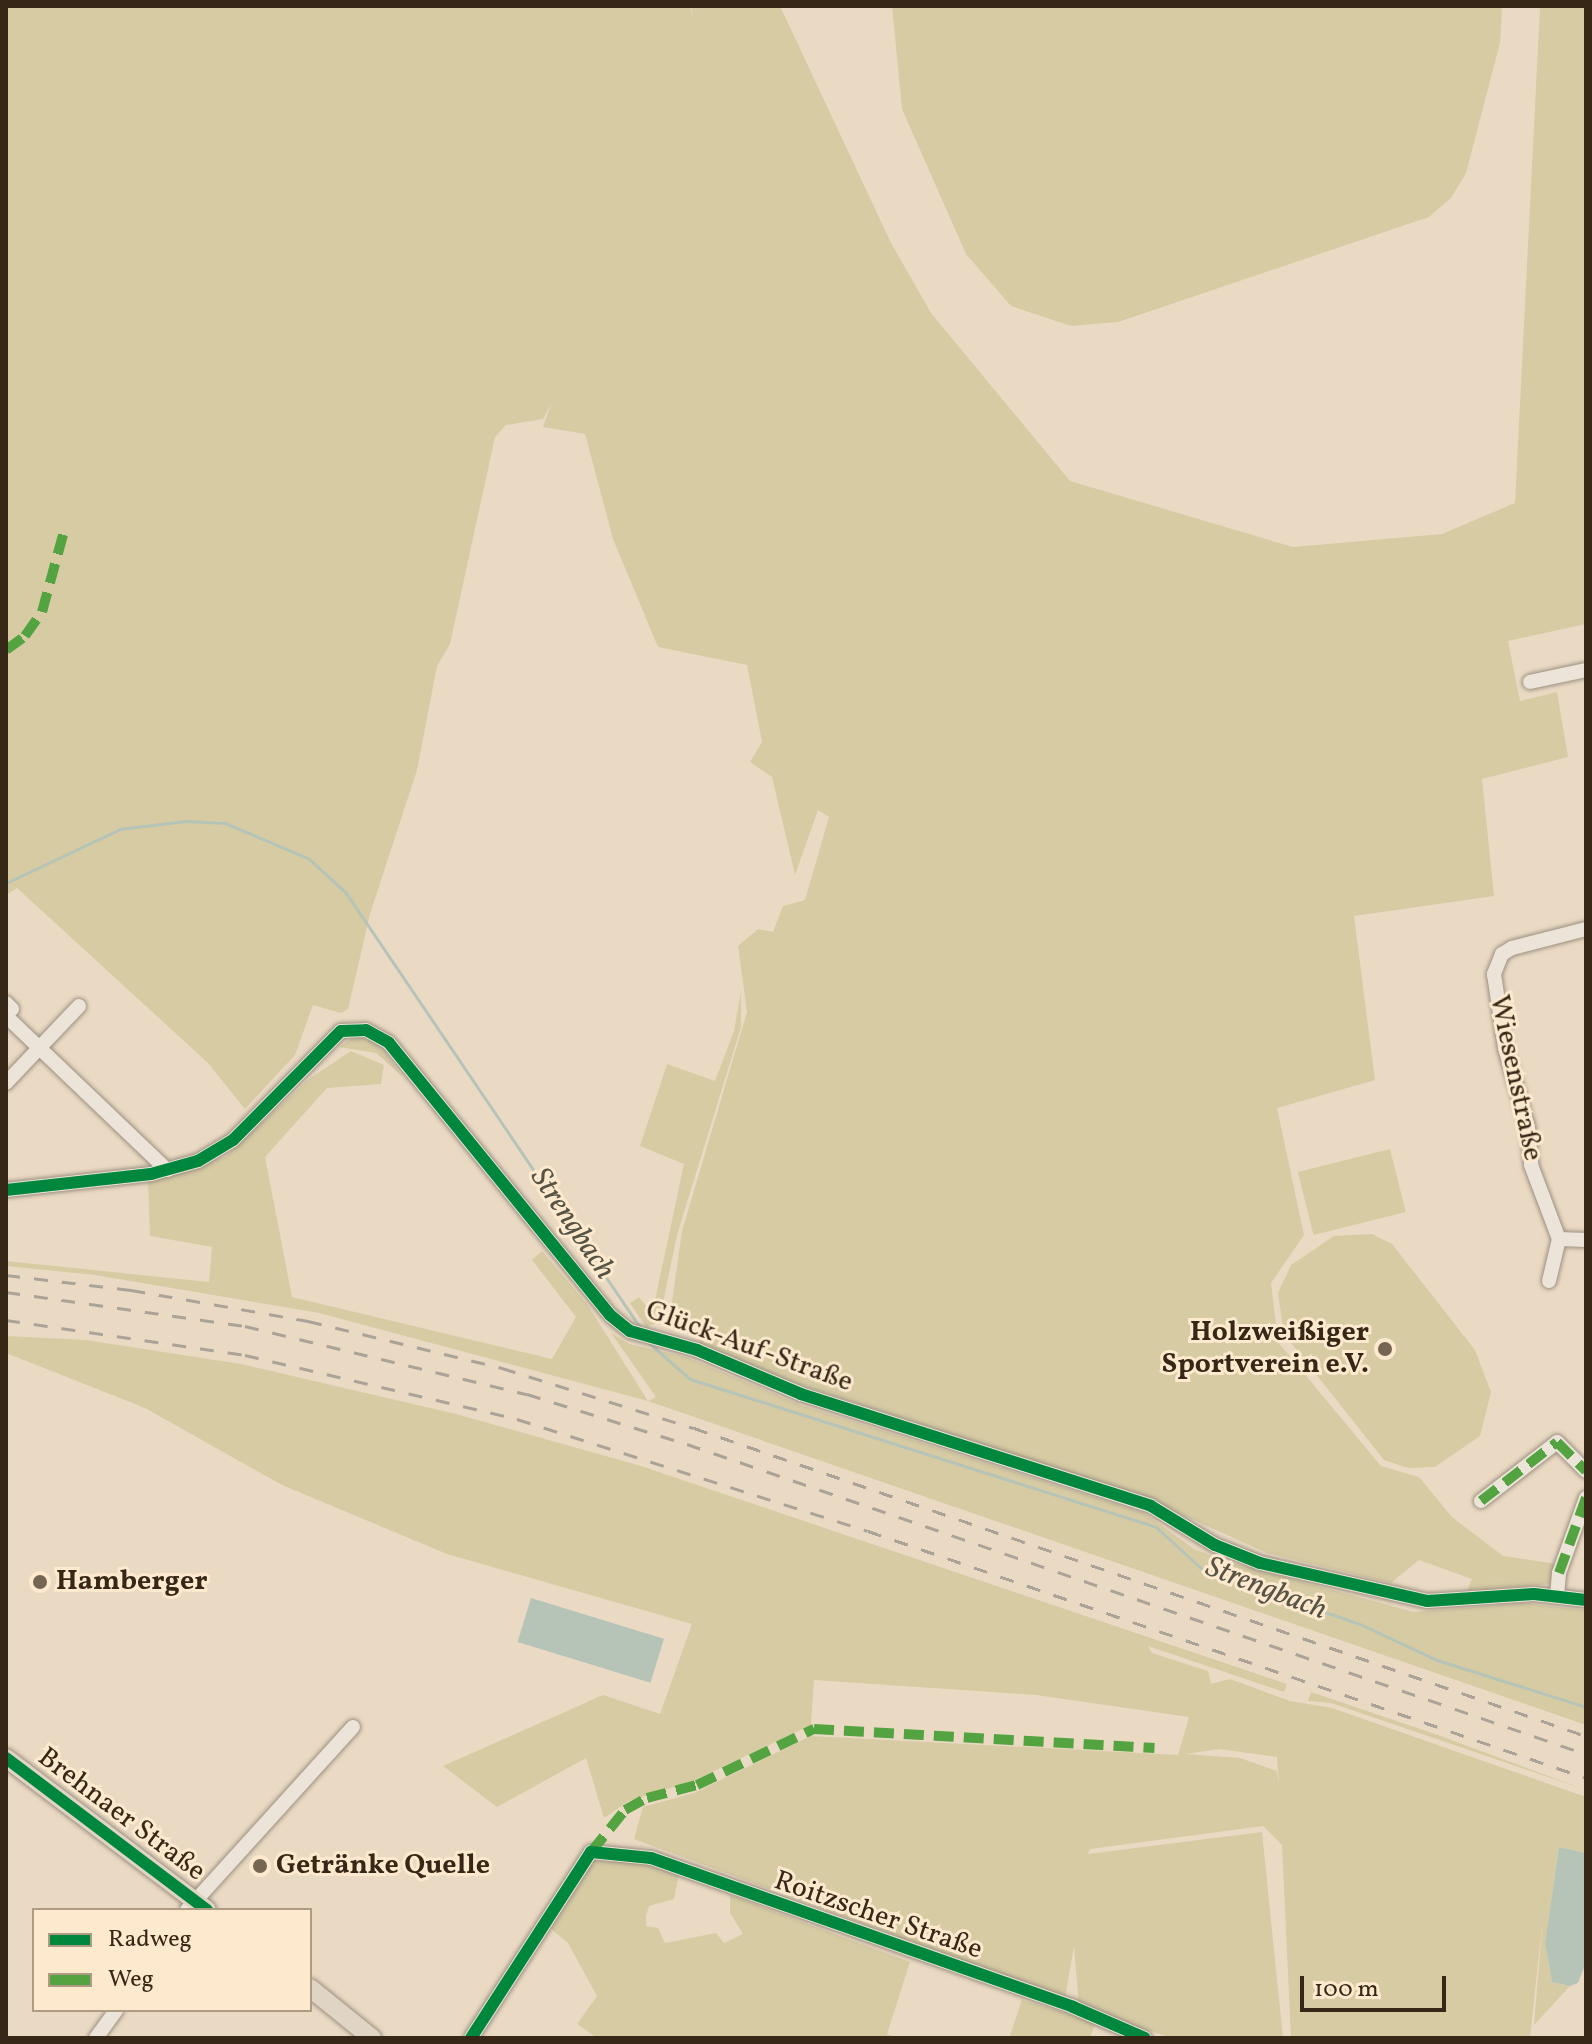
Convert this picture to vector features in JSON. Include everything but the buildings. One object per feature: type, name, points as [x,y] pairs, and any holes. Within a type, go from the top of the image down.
[{"type":"main road","name":"Brehnaer Straße","points":[[6,1758],[196,1907]]},
{"type":"main road","points":[[312,1990],[372,2038]]},
{"type":"street","points":[[1530,682],[1586,670]]},
{"type":"street","name":"Wiesenstraße","points":[[1559,1239],[1531,1165],[1528,1127],[1505,1048],[1494,974],[1502,954],[1512,948],[1586,929]]},
{"type":"street","points":[[6,1003],[12,1009],[6,1016],[167,1170]]},
{"type":"street","points":[[6,1083],[79,1006]]},
{"type":"street","name":"Glück-Auf-Straße","points":[[6,1190],[167,1170],[198,1161],[233,1140],[341,1031],[366,1030],[389,1043],[610,1315],[630,1331],[653,1336],[801,1394],[1151,1506],[1215,1545],[1260,1563],[1427,1601],[1557,1596],[1586,1600]]},
{"type":"street","points":[[1549,1281],[1559,1239],[1586,1240]]},
{"type":"street","points":[[1481,1501],[1557,1442],[1586,1471]]},
{"type":"street","points":[[1557,1596],[1559,1573],[1586,1498]]},
{"type":"street","points":[[196,1907],[353,1727]]},
{"type":"street","name":"Roitzscher Straße","points":[[471,2038],[591,1852],[651,1858],[1073,2007],[1145,2038]]},
{"type":"street","points":[[96,2038],[115,2012]]},
{"type":"shaded area","points":[[6,6],[690,6],[693,18],[691,6],[780,6],[891,243],[931,313],[1070,481],[1293,547],[1442,534],[1515,503],[1540,7],[1586,6],[1586,624],[1508,641],[1520,701],[1557,692],[1568,757],[1482,779],[1494,896],[1354,916],[1375,1080],[1277,1108],[1304,1235],[1271,1283],[1278,1342],[1381,1466],[1419,1477],[1452,1517],[1503,1556],[1557,1564],[1551,1584],[1467,1591],[1472,1579],[1419,1560],[1391,1583],[1267,1553],[1140,1496],[768,1374],[701,1344],[672,1302],[682,1231],[747,1012],[738,946],[758,929],[773,932],[783,906],[805,900],[829,817],[818,810],[795,875],[772,777],[750,762],[762,742],[747,665],[658,647],[613,539],[585,434],[543,427],[551,404],[543,419],[506,425],[495,437],[450,644],[437,666],[417,770],[370,914],[348,1009],[341,1013],[313,1005],[295,1055],[245,1109],[208,1063],[17,888],[6,895]]},
{"type":"shaded area","points":[[892,6],[1501,6],[1502,11],[1500,43],[1466,173],[1451,198],[1429,217],[1118,322],[1071,326],[1011,306],[966,254],[902,109]]},
{"type":"shaded area","points":[[741,992],[741,1027],[677,1235],[659,1322],[646,1327],[630,1303],[639,1297],[652,1314],[684,1164],[640,1146],[667,1064],[715,1081],[734,1031]]},
{"type":"shaded area","points":[[355,1036],[379,1044],[403,1077],[376,1053],[339,1047]]},
{"type":"shaded area","points":[[351,1051],[384,1065],[381,1084],[327,1088],[265,1157],[292,1297],[552,1359],[576,1317],[532,1260],[542,1251],[587,1304],[648,1401],[319,1313],[95,1275],[6,1266],[6,1261],[209,1282],[212,1247],[150,1236],[148,1181],[225,1157],[309,1079]]},
{"type":"shaded area","points":[[1390,1149],[1406,1212],[1314,1235],[1298,1172]]},
{"type":"shaded area","points":[[1372,1234],[1392,1244],[1475,1350],[1491,1392],[1480,1436],[1435,1467],[1408,1468],[1384,1460],[1284,1334],[1278,1293],[1291,1265],[1334,1236]]},
{"type":"shaded area","points":[[611,1333],[629,1344],[686,1357],[801,1405],[1144,1513],[1194,1549],[1225,1561],[1414,1612],[1524,1603],[1586,1610],[1586,1725],[648,1401],[656,1397]]},
{"type":"shaded area","points":[[6,1336],[86,1340],[241,1364],[456,1414],[641,1466],[1287,1684],[1284,1692],[1148,1646],[1152,1653],[1208,1671],[1211,1684],[1230,1679],[1290,1701],[1332,1708],[1586,1797],[1586,1853],[1559,1847],[1545,1943],[1552,1982],[1570,1986],[1534,2025],[1543,1917],[1530,2038],[1291,2038],[1282,1845],[1263,1826],[1090,1849],[1088,1854],[1262,1832],[1283,2038],[1172,2038],[1137,2027],[1094,2026],[1090,2038],[1009,2038],[1022,2000],[1080,2017],[1074,1946],[1065,1998],[634,1839],[643,1807],[694,1793],[811,1736],[1178,1755],[1189,1717],[1036,1695],[814,1680],[811,1725],[693,1781],[629,1801],[604,1818],[586,1758],[497,1807],[443,1766],[603,1695],[660,1714],[692,1624],[447,1554],[282,1485],[145,1408],[6,1353]],"holes":[[[1219,1749],[1277,1757],[1279,1785],[1277,1771],[1240,1758],[1186,1754]]]},
{"type":"shaded area","points":[[531,1598],[664,1639],[650,1683],[518,1642]]},
{"type":"shaded area","points":[[1311,1692],[1586,1790],[1331,1703],[1308,1701]]},
{"type":"shaded area","points":[[1559,1847],[1586,1853],[1586,1963],[1578,1983],[1570,1986],[1552,1982],[1545,1943]]},
{"type":"shaded area","points":[[593,1861],[646,1863],[679,1874],[674,1899],[649,1906],[646,1916],[646,1926],[658,1928],[665,1943],[716,1933],[724,1943],[743,1934],[730,1913],[730,1895],[910,1962],[887,2034],[898,2038],[597,2038],[577,2024],[597,1996],[568,1943],[551,1929]]},
{"type":"waterway","name":"Strengbach","points":[[6,883],[120,829],[186,821],[225,823],[308,858],[346,893],[641,1329]]},
{"type":"waterway","name":"Strengbach","points":[[648,1342],[690,1379],[1156,1527],[1203,1570],[1360,1624],[1437,1660],[1586,1707]]},
{"type":"railway","points":[[6,1275],[131,1290],[308,1321],[502,1368],[694,1428],[1586,1736]]},
{"type":"railway","points":[[6,1292],[245,1326],[527,1394],[687,1444],[1586,1754]]},
{"type":"railway","points":[[6,1320],[245,1355],[517,1419],[868,1531],[1586,1778]]},
{"type":"marked path","points":[[6,650],[25,636],[42,612],[64,531]]},
{"type":"marked path","points":[[1481,1501],[1557,1442],[1586,1471]]},
{"type":"marked path","points":[[1559,1573],[1586,1498]]},
{"type":"marked path","points":[[591,1852],[625,1810],[647,1798],[697,1785],[814,1729],[1154,1748]]},
{"type":"cycle path","points":[[6,1190],[151,1174],[198,1161],[233,1140],[341,1031],[366,1030],[389,1043],[610,1315],[630,1331],[697,1350],[801,1394],[1151,1506],[1215,1545],[1260,1563],[1427,1601],[1534,1594],[1586,1600]]},
{"type":"cycle path","points":[[6,1758],[204,1908]]},
{"type":"cycle path","points":[[471,2038],[591,1852],[651,1858],[1073,2007],[1145,2038]]},
{"type":"place","name":"Holzweißiger Sportverein e.V.","points":[[1385,1349]]},
{"type":"place","name":"Hamberger","points":[[40,1582]]},
{"type":"place","name":"Getränke Quelle","points":[[260,1866]]}]
